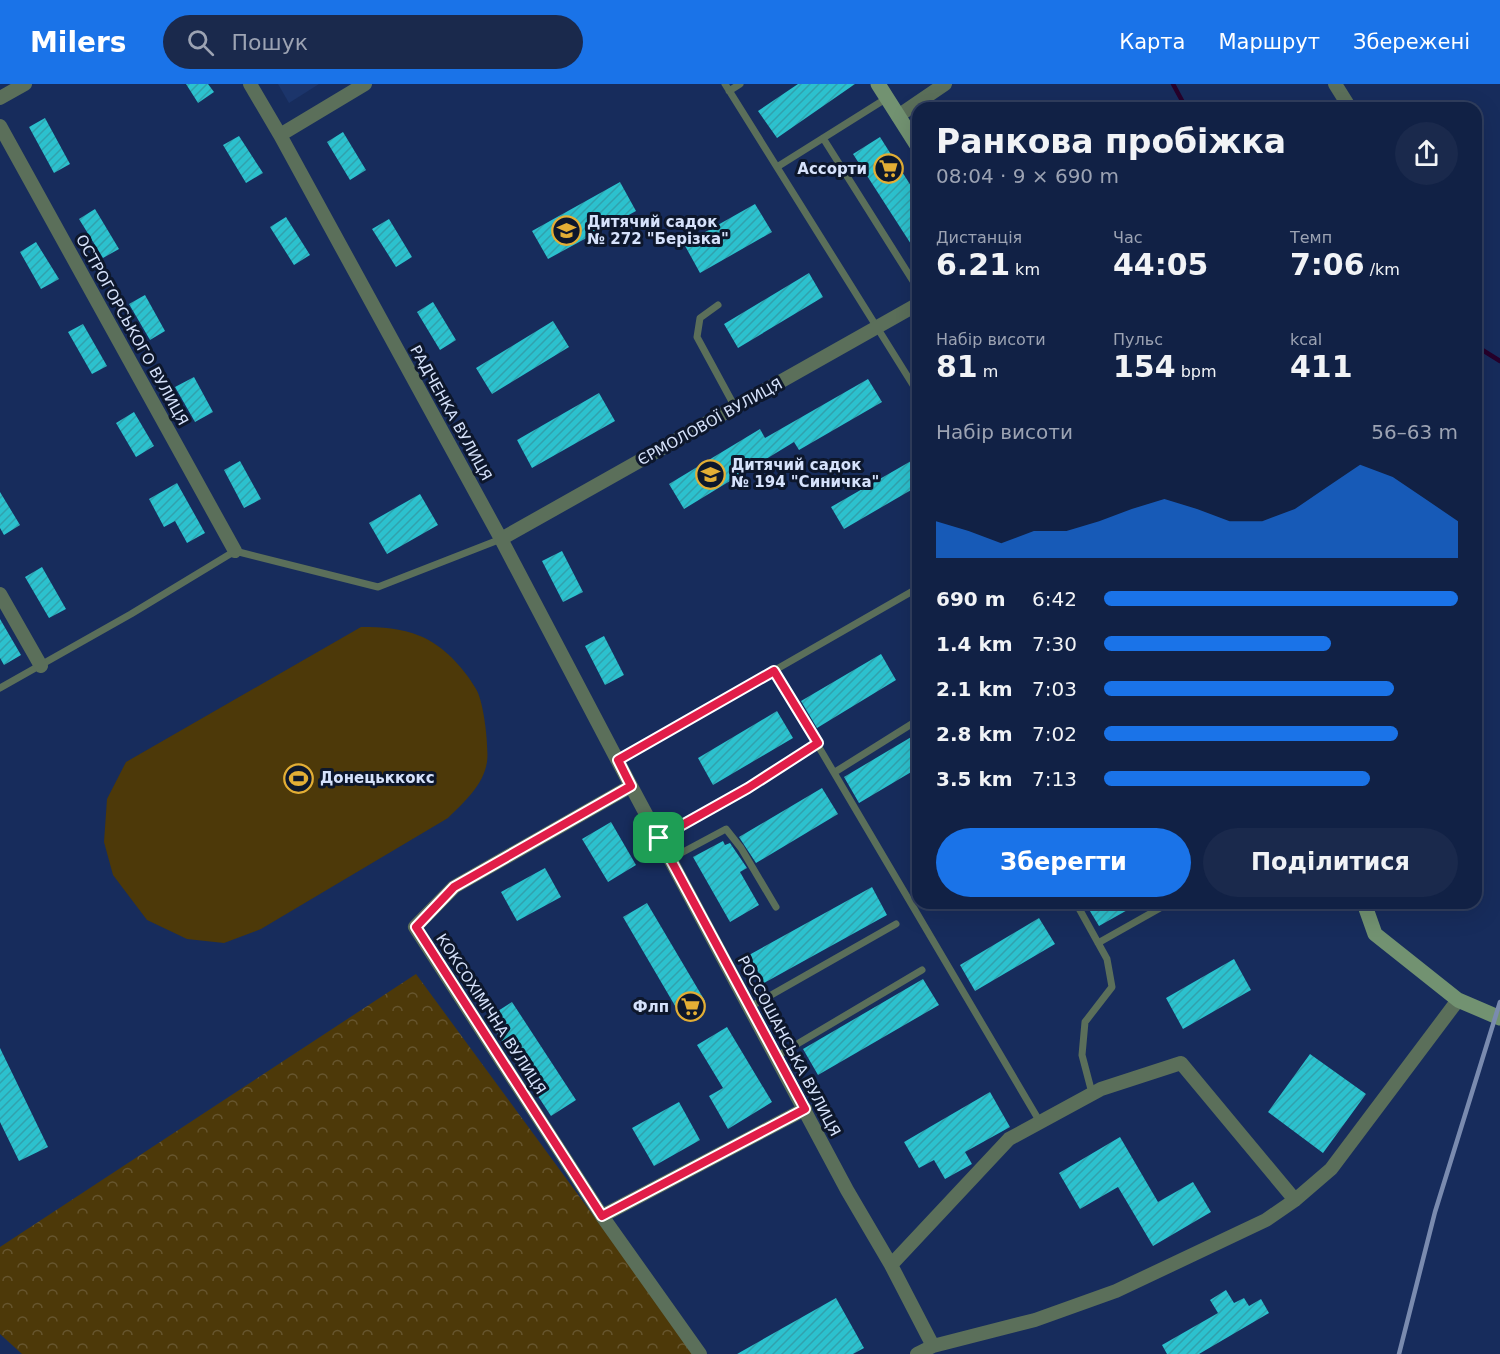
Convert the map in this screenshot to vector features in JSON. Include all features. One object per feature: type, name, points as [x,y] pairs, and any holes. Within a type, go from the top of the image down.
[{"type":"street","points":[[0,98],[25,84]]},
{"type":"street","name":"РАДЧЕНКА ВУЛИЦЯ","points":[[250,84],[501,539],[618,760]]},
{"type":"street","points":[[280,135],[365,84]]},
{"type":"street","points":[[878,84],[912,138]]},
{"type":"street","points":[[919,102],[945,84]]},
{"type":"street","points":[[1335,84],[1346,102]]},
{"type":"street","points":[[898,116],[912,106]]},
{"type":"street","name":"ОСТРОГОРСЬКОГО ВУЛИЦЯ","points":[[0,126],[235,551]]},
{"type":"street","name":"ЄРМОЛОВОЇ ВУЛИЦЯ","points":[[501,539],[912,307]]},
{"type":"street","points":[[0,594],[41,666]]},
{"type":"street","name":"РОССОШАНСЬКА ВУЛИЦЯ","points":[[618,760],[847,1191],[891,1265],[933,1346]]},
{"type":"street","name":"КОКСОХІМІЧНА ВУЛИЦЯ","points":[[631,786],[454,887],[416,927],[602,1216],[700,1354]]},
{"type":"street","points":[[1366,909],[1375,934],[1458,1000],[1500,1017]]},
{"type":"street","points":[[917,1354],[933,1346],[1035,1320],[1116,1291],[1266,1220],[1295,1200],[1331,1169],[1458,1000]]},
{"type":"street","points":[[891,1265],[1009,1139],[1092,1093],[1180,1064],[1295,1200]]},
{"type":"street","points":[[602,1216],[805,1109]]},
{"type":"lane","points":[[725,84],[912,383]]},
{"type":"lane","points":[[729,91],[740,84]]},
{"type":"lane","points":[[777,167],[887,98]]},
{"type":"lane","points":[[823,138],[912,279]]},
{"type":"lane","points":[[717,305],[700,318],[697,337],[735,407]]},
{"type":"lane","points":[[0,688],[235,551],[378,587],[501,539]]},
{"type":"lane","points":[[618,760],[912,591]]},
{"type":"lane","points":[[774,671],[912,903]]},
{"type":"lane","points":[[835,772],[912,724]]},
{"type":"lane","points":[[659,838],[748,788],[818,743]]},
{"type":"lane","points":[[670,859],[726,829],[741,848],[776,907]]},
{"type":"lane","points":[[915,909],[1040,1122]]},
{"type":"lane","points":[[1079,909],[1107,959],[1112,987],[1085,1022],[1082,1055],[1092,1093]]},
{"type":"lane","points":[[1098,943],[1158,909]]},
{"type":"lane","points":[[750,1007],[896,924]]},
{"type":"lane","points":[[777,1056],[922,970]]},
{"type":"shaded area","points":[[278,84],[319,84],[289,103]]},
{"type":"green space","name":"Донецьккокс","points":[[361,627],[391,628],[420,636],[445,651],[465,673],[479,695],[487,736],[487,762],[477,786],[448,818],[261,929],[224,943],[187,939],[147,920],[113,875],[104,842],[107,799],[126,762]]},
{"type":"green space","points":[[416,974],[695,1354],[22,1354],[0,1334],[0,1247]]},
{"type":"building","points":[[186,84],[208,84],[214,92],[198,103]]},
{"type":"building","points":[[798,84],[855,84],[777,138],[758,111]]},
{"type":"building","points":[[45,118],[70,164],[54,173],[29,127]]},
{"type":"building","points":[[343,132],[366,170],[350,180],[327,142]]},
{"type":"building","points":[[239,136],[263,173],[246,183],[223,145]]},
{"type":"building","points":[[880,137],[912,188],[912,246],[853,154]]},
{"type":"building","points":[[620,182],[636,211],[548,259],[532,231]]},
{"type":"building","points":[[755,204],[772,232],[700,273],[684,244]]},
{"type":"building","points":[[95,209],[119,249],[103,258],[79,219]]},
{"type":"building","points":[[286,217],[310,255],[294,265],[270,227]]},
{"type":"building","points":[[389,219],[412,257],[396,267],[372,229]]},
{"type":"building","points":[[36,242],[59,279],[41,289],[20,252]]},
{"type":"building","points":[[809,273],[823,297],[738,348],[724,324]]},
{"type":"building","points":[[145,295],[165,331],[150,340],[129,304]]},
{"type":"building","points":[[433,302],[456,340],[440,350],[417,312]]},
{"type":"building","points":[[553,321],[569,347],[492,394],[476,368]]},
{"type":"building","points":[[83,324],[107,366],[92,374],[68,332]]},
{"type":"building","points":[[194,377],[213,412],[195,422],[175,387]]},
{"type":"building","points":[[868,379],[882,402],[799,450],[794,442],[684,509],[669,484],[760,429],[765,438]]},
{"type":"building","points":[[599,393],[615,421],[532,468],[517,440]]},
{"type":"building","points":[[134,412],[154,446],[136,457],[116,423]]},
{"type":"building","points":[[912,460],[912,489],[844,529],[831,507]]},
{"type":"building","points":[[240,461],[261,499],[244,508],[224,470]]},
{"type":"building","points":[[177,483],[205,533],[187,543],[175,521],[164,527],[149,499]]},
{"type":"building","points":[[0,492],[20,525],[4,535],[0,528]]},
{"type":"building","points":[[420,494],[438,525],[387,554],[369,523]]},
{"type":"building","points":[[562,551],[583,592],[563,602],[542,561]]},
{"type":"building","points":[[42,567],[66,609],[49,618],[25,577]]},
{"type":"building","points":[[0,619],[21,655],[4,665],[0,658]]},
{"type":"building","points":[[604,636],[624,675],[605,685],[585,646]]},
{"type":"building","points":[[881,654],[896,680],[817,728],[801,701]]},
{"type":"building","points":[[777,711],[793,738],[713,785],[698,758]]},
{"type":"building","points":[[912,737],[912,772],[859,803],[844,777]]},
{"type":"building","points":[[822,788],[838,814],[756,863],[739,837]]},
{"type":"building","points":[[611,822],[636,865],[608,882],[582,839]]},
{"type":"building","points":[[723,841],[725,845],[730,843],[747,868],[740,872],[759,905],[730,922],[693,857]]},
{"type":"building","points":[[545,868],[561,897],[517,921],[501,892]]},
{"type":"building","points":[[872,887],[887,915],[764,983],[749,955]]},
{"type":"building","points":[[647,903],[705,1001],[681,1016],[623,917]]},
{"type":"building","points":[[1089,909],[1129,909],[1099,926]]},
{"type":"building","points":[[1039,918],[1055,944],[975,991],[960,965]]},
{"type":"building","points":[[1234,959],[1251,990],[1183,1029],[1166,998]]},
{"type":"building","points":[[923,979],[939,1005],[818,1075],[803,1049]]},
{"type":"building","points":[[512,1002],[576,1100],[551,1116],[487,1018]]},
{"type":"building","points":[[727,1027],[772,1102],[728,1129],[709,1096],[723,1088],[697,1045]]},
{"type":"building","points":[[0,1048],[48,1147],[19,1161],[0,1122]]},
{"type":"building","points":[[1310,1054],[1366,1094],[1323,1153],[1268,1112]]},
{"type":"building","points":[[990,1092],[1010,1127],[965,1152],[972,1164],[945,1179],[934,1160],[919,1168],[904,1142]]},
{"type":"building","points":[[679,1102],[700,1140],[654,1166],[632,1128]]},
{"type":"building","points":[[1120,1137],[1158,1202],[1193,1182],[1211,1212],[1153,1246],[1118,1187],[1080,1209],[1059,1173]]},
{"type":"building","points":[[1226,1290],[1234,1303],[1244,1298],[1249,1306],[1261,1299],[1269,1313],[1199,1354],[1167,1354],[1162,1345],[1218,1313],[1210,1300]]},
{"type":"building","points":[[836,1298],[864,1348],[853,1354],[737,1354]]},
{"type":"waterway","points":[[1173,84],[1183,102]]},
{"type":"waterway","points":[[1482,350],[1500,361]]},
{"type":"railway","points":[[1399,1354],[1435,1212],[1500,1002]]},
{"type":"place","name":"Ассорти","points":[[888,169]]},
{"type":"place","name":"Дитячий садок № 272 \"Берізка\"","points":[[566,231]]},
{"type":"place","name":"Дитячий садок № 194 \"Синичка\"","points":[[710,474]]},
{"type":"place","name":"Донецьккокс","points":[[299,778]]},
{"type":"place","name":"Флп","points":[[690,1007]]},
{"type":"route","points":[[774,671],[818,743],[748,788],[659,838],[805,1109],[602,1216],[416,927],[454,887],[631,786],[618,760],[774,671]]}]
